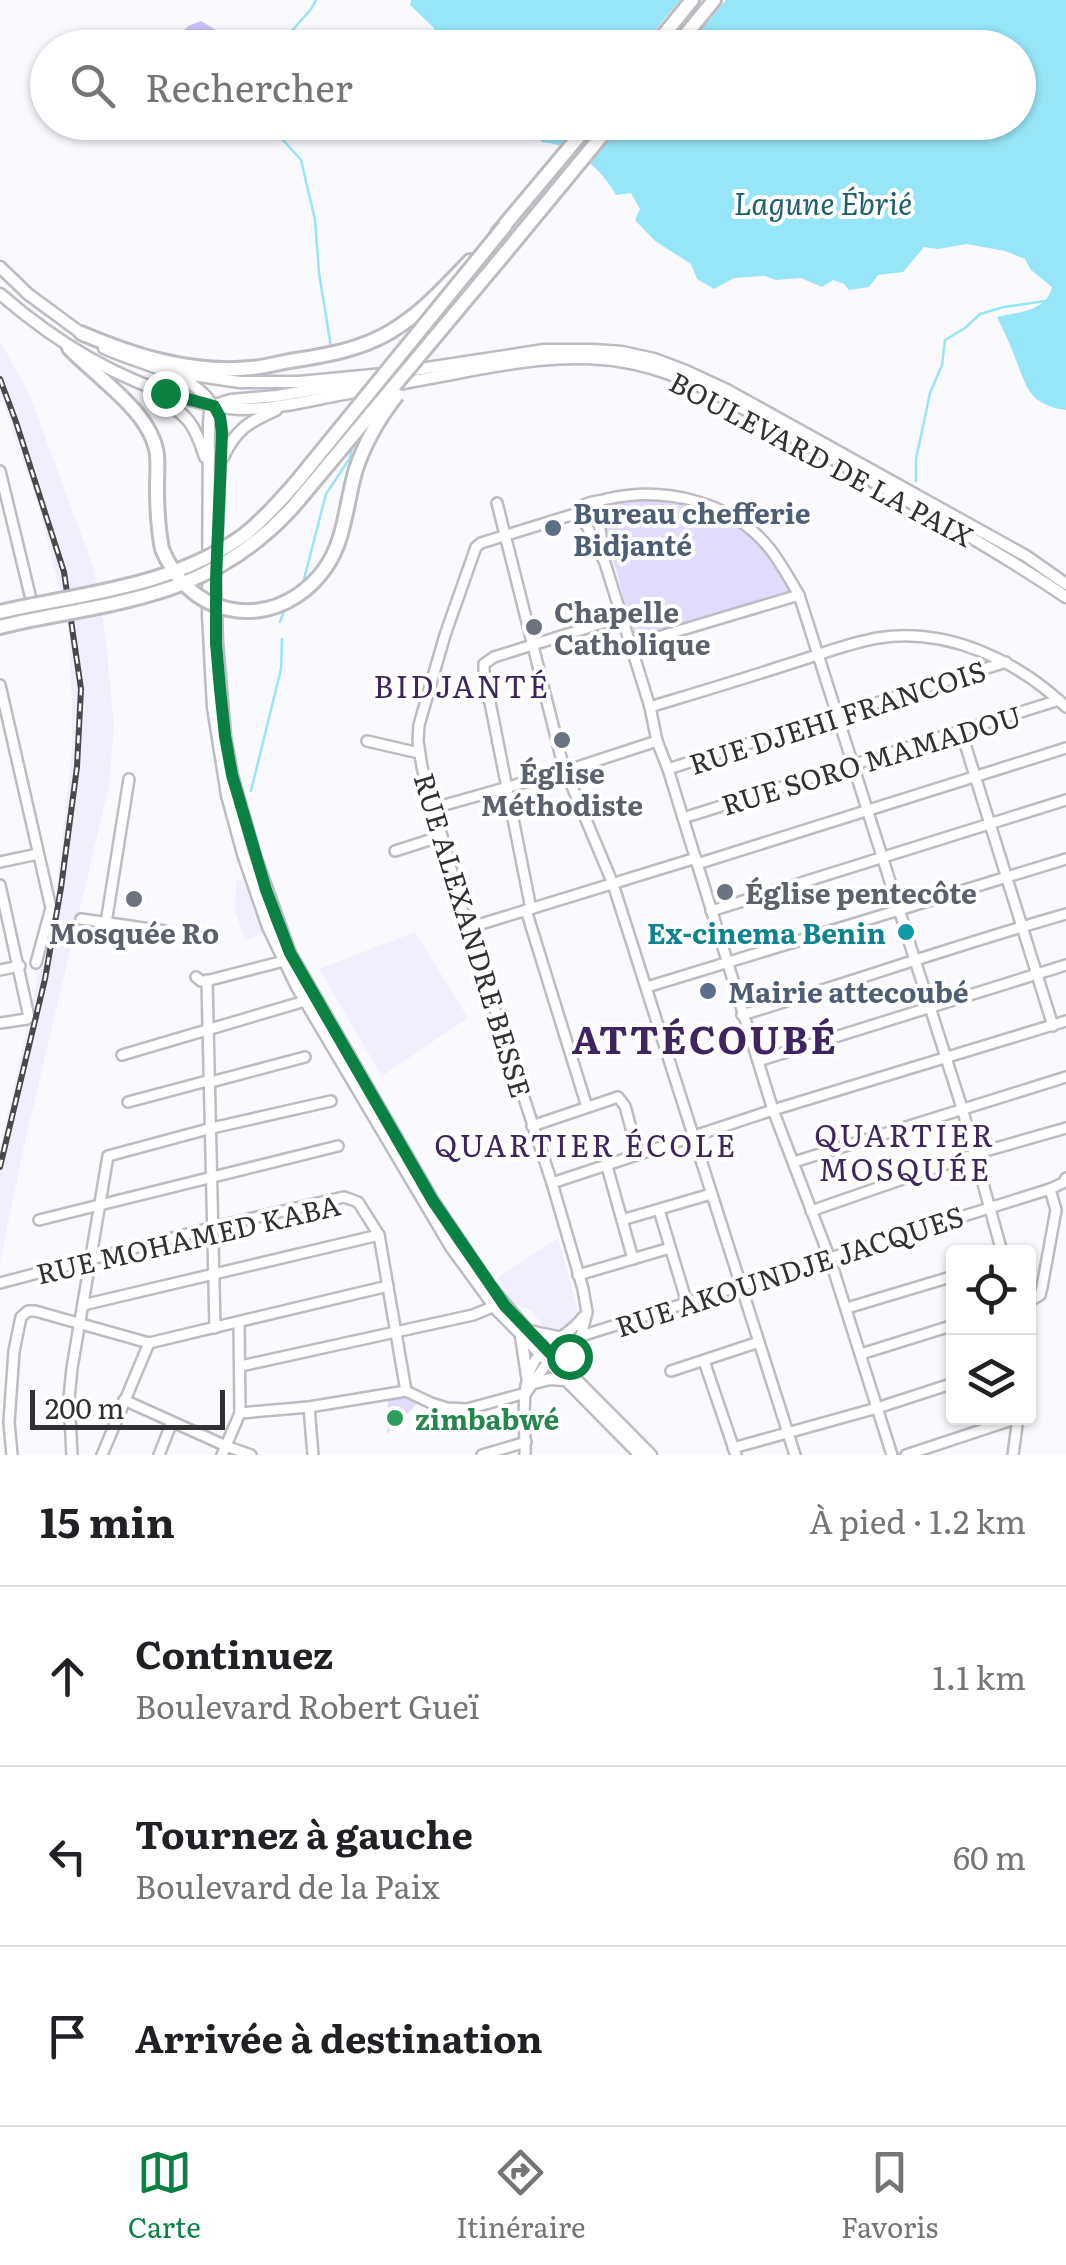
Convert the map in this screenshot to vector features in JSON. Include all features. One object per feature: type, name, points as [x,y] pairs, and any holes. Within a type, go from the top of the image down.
[{"type":"highway","points":[[668,30],[692,0]]},
{"type":"highway","points":[[690,30],[714,0]]},
{"type":"highway","points":[[0,626],[20,615],[160,577],[193,564],[222,549],[263,519],[576,140]]},
{"type":"highway","points":[[0,612],[20,615],[147,597],[222,565],[253,546],[292,508],[598,140]]},
{"type":"highway","points":[[81,334],[159,362],[223,368],[253,368],[340,352],[369,342],[422,310],[505,226]]},
{"type":"highway","points":[[69,348],[129,404],[149,431],[157,453],[157,523],[162,549],[179,578],[193,593],[230,610],[248,612],[273,607],[288,602],[316,582],[328,565],[340,538],[356,470],[368,440],[386,409],[501,258]]},
{"type":"main road","name":"BOULEVARD DE LA PAIX","points":[[0,267],[28,294],[101,347],[190,382],[214,406]]},
{"type":"main road","name":"BOULEVARD DE LA PAIX","points":[[0,294],[69,348],[106,369],[150,388],[214,406],[244,409],[293,404],[541,359],[593,358],[651,368],[727,400],[1022,567],[1066,597]]},
{"type":"main road","name":"BOULEVARD DE LA PAIX","points":[[146,365],[267,384],[394,373],[568,349],[622,352],[670,364],[727,390],[1026,556],[1066,584]]},
{"type":"main road","name":"BOULEVARD DE LA PAIX","points":[[214,406],[222,401],[349,385],[394,373]]},
{"type":"main road","points":[[150,388],[193,424],[214,467],[216,643],[225,736],[232,775],[266,890],[290,953],[433,1201],[524,1332],[528,1385],[550,1378],[565,1380]]},
{"type":"main road","points":[[214,467],[238,432],[260,417],[293,404]]},
{"type":"main road","points":[[214,406],[221,424],[214,467],[210,673],[222,770],[248,870],[284,961],[451,1247],[495,1306],[640,1455]]},
{"type":"main road","points":[[524,1332],[566,1342],[569,1360],[583,1385]]},
{"type":"main road","points":[[547,1356],[583,1385],[651,1455]]},
{"type":"street","points":[[0,471],[30,595]]},
{"type":"street","points":[[892,1455],[847,1308],[773,1110],[742,1014],[605,563],[587,526],[580,521],[578,512],[586,503],[652,493],[698,502],[723,512],[756,534],[770,549],[799,595],[962,1108],[1000,1245]]},
{"type":"street","points":[[594,502],[602,514],[599,522],[605,563]]},
{"type":"street","points":[[497,503],[565,771],[613,884],[795,1455]]},
{"type":"street","name":"RUE ALEXANDRE BESSE","points":[[578,512],[481,543],[473,551],[419,726],[419,753],[468,928],[586,1298],[581,1336]]},
{"type":"street","points":[[587,526],[599,522]]},
{"type":"street","points":[[630,645],[799,595]]},
{"type":"street","points":[[587,1107],[528,910],[484,664],[494,657],[622,617]]},
{"type":"street","points":[[650,707],[844,646],[911,636],[970,647],[1006,662],[1036,680],[1062,704]]},
{"type":"street","name":"RUE DJEHI FRANCOIS","points":[[668,770],[1006,662]]},
{"type":"street","points":[[0,684],[51,908],[36,963]]},
{"type":"street","name":"RUE SORO MAMADOU","points":[[683,818],[960,730],[1062,704]]},
{"type":"street","points":[[960,730],[1053,1026]]},
{"type":"street","points":[[367,741],[419,753]]},
{"type":"street","points":[[434,808],[657,741]]},
{"type":"street","points":[[468,928],[1066,748]]},
{"type":"street","points":[[106,923],[129,779]]},
{"type":"street","points":[[711,910],[1066,800]]},
{"type":"street","points":[[395,851],[442,836]]},
{"type":"street","points":[[0,862],[38,854]]},
{"type":"street","points":[[647,987],[1066,859]]},
{"type":"street","points":[[0,886],[29,1016],[0,1023]]},
{"type":"street","points":[[742,1014],[1066,914]]},
{"type":"street","points":[[81,919],[165,932]]},
{"type":"street","points":[[215,1328],[211,1081],[202,978],[284,961]]},
{"type":"street","points":[[758,1061],[1066,965]]},
{"type":"street","points":[[0,970],[20,966]]},
{"type":"street","points":[[122,1055],[305,1001]]},
{"type":"street","points":[[552,1183],[773,1110],[1066,1021]]},
{"type":"street","points":[[128,1102],[305,1057]]},
{"type":"street","points":[[794,1162],[1066,1078]]},
{"type":"street","points":[[532,1126],[619,1098],[638,1154]]},
{"type":"street","points":[[72,1455],[70,1398],[108,1156],[330,1101]]},
{"type":"street","points":[[811,1211],[975,1154],[1066,1128]]},
{"type":"street","points":[[39,1220],[338,1146]]},
{"type":"street","points":[[606,1163],[633,1259]]},
{"type":"street","name":"RUE AKOUNDJE JACQUES","points":[[566,1342],[1050,1189],[1066,1178]]},
{"type":"street","points":[[1036,1297],[1042,1287],[1056,1207],[1050,1189]]},
{"type":"street","points":[[622,1220],[712,1194]]},
{"type":"street","name":"RUE MOHAMED KABA","points":[[0,1283],[344,1196],[358,1202],[379,1235],[406,1391]]},
{"type":"street","points":[[659,1210],[687,1303]]},
{"type":"street","points":[[83,1305],[379,1235]]},
{"type":"street","points":[[578,1275],[670,1248]]},
{"type":"street","points":[[847,1308],[946,1278]]},
{"type":"street","points":[[12,1455],[12,1379],[21,1317],[28,1311],[149,1343],[388,1286]]},
{"type":"street","points":[[241,1366],[472,1315],[495,1306]]},
{"type":"street","points":[[526,1455],[528,1385],[547,1356],[566,1342],[587,1312]]},
{"type":"street","points":[[224,1451],[240,1413],[239,1322]]},
{"type":"street","points":[[861,1354],[946,1327]]},
{"type":"street","points":[[671,1372],[759,1342]]},
{"type":"street","points":[[102,1455],[149,1343]]},
{"type":"street","points":[[704,1361],[734,1452],[946,1386]]},
{"type":"street","points":[[240,1413],[406,1391],[431,1404],[467,1409],[528,1385]]},
{"type":"street","points":[[124,1400],[224,1451],[251,1455]]},
{"type":"street","points":[[308,1407],[312,1455]]},
{"type":"street","points":[[160,1455],[172,1422]]},
{"type":"street","points":[[906,1455],[997,1425]]},
{"type":"street","points":[[1014,1455],[1017,1425]]},
{"type":"street","points":[[482,1455],[526,1442]]},
{"type":"shaded area","points":[[201,21],[216,30],[184,30]]},
{"type":"shaded area","points":[[0,341],[30,396],[92,564],[100,596],[114,725],[109,786],[0,1262],[0,1149],[56,895],[72,751],[72,703],[68,623],[40,511],[0,394]]},
{"type":"shaded area","points":[[629,498],[684,503],[730,520],[765,550],[791,593],[635,640],[604,526],[611,506]]},
{"type":"shaded area","points":[[244,879],[263,934],[245,940],[235,911],[236,881]]},
{"type":"shaded area","points":[[415,932],[468,1018],[382,1076],[319,969]]},
{"type":"shaded area","points":[[558,1238],[578,1310],[565,1331],[548,1333],[531,1310],[515,1304],[497,1278]]},
{"type":"shaded area","name":"zimbabwé","points":[[388,1394],[406,1395],[419,1402],[387,1434]]},
{"type":"water","name":"Lagune Ébrié","points":[[411,0],[1066,0],[1066,410],[1043,403],[1030,392],[997,317],[1030,309],[1049,295],[1052,287],[1031,270],[1025,259],[967,244],[924,247],[903,272],[878,275],[869,287],[849,290],[833,280],[822,287],[801,278],[776,280],[765,276],[734,278],[714,289],[697,279],[691,264],[655,241],[635,220],[640,209],[631,193],[616,195],[585,159],[541,140],[1036,140],[1036,30],[435,30],[410,5]]},
{"type":"pier","points":[[680,0],[726,0],[701,30],[655,30]]},
{"type":"waterway","points":[[293,30],[316,0]]},
{"type":"waterway","points":[[283,140],[301,160],[315,220],[331,347]]},
{"type":"waterway","points":[[916,481],[916,459],[930,393],[942,365],[945,340],[980,314],[1045,301]]},
{"type":"waterway","points":[[303,583],[326,494],[350,458],[352,447]]},
{"type":"waterway","points":[[280,622],[284,610]]},
{"type":"waterway","points":[[251,791],[281,669],[282,639]]},
{"type":"railway","points":[[0,379],[64,572],[81,689],[77,767],[61,888],[45,979],[0,1167]]},
{"type":"place","name":"Bureau chefferie Bidjanté","points":[[553,528]]},
{"type":"place","name":"Chapelle Catholique","points":[[534,627]]},
{"type":"place","name":"Église Méthodiste","points":[[562,740]]},
{"type":"place","name":"Église pentecôte","points":[[725,892]]},
{"type":"place","name":"Mosquée Ro","points":[[134,899]]},
{"type":"place","name":"Ex-cinema Benin","points":[[906,932]]},
{"type":"place","name":"Mairie attecoubé","points":[[708,991]]},
{"type":"place","name":"zimbabwé","points":[[395,1418]]},
{"type":"district","name":"BIDJANTÉ","points":[[462,685]]},
{"type":"district","name":"ATTÉCOUBÉ","points":[[705,1037]]},
{"type":"district","name":"QUARTIER ÉCOLE","points":[[586,1144]]},
{"type":"district","name":"QUARTIER MOSQUÉE","points":[[905,1151]]},
{"type":"route","points":[[165,393],[214,406],[220,417],[216,643],[225,736],[255,856],[290,953],[433,1201],[474,1264],[505,1306],[554,1357],[571,1346],[569,1356]]}]
